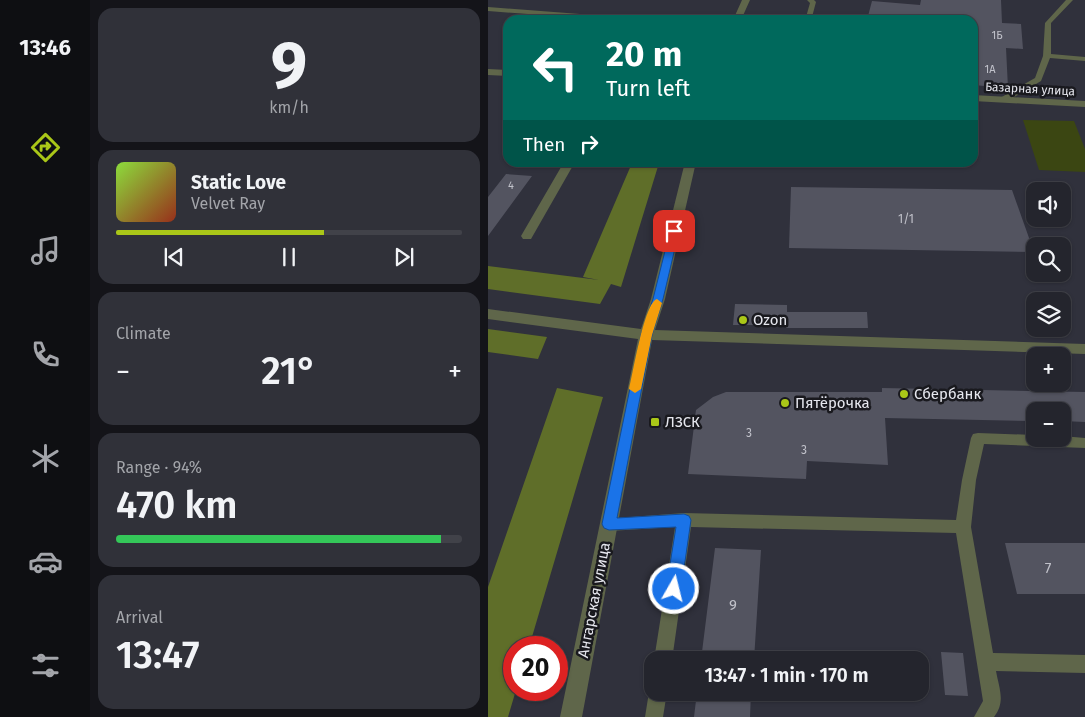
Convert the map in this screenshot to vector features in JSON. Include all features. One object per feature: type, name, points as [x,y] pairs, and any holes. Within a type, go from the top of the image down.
[{"type":"street","points":[[739,15],[746,0]]},
{"type":"street","points":[[488,72],[503,73]]},
{"type":"street","name":"Базарная улица","points":[[978,98],[1086,104]]},
{"type":"street","points":[[527,236],[567,167]]},
{"type":"street","name":"Ангарская улица","points":[[571,717],[646,335],[658,299],[690,167]]},
{"type":"street","points":[[488,314],[646,335],[1086,349]]},
{"type":"lane","points":[[810,0],[813,2],[810,15]]},
{"type":"lane","points":[[1003,100],[1038,79],[1046,56],[1048,23],[1069,0]]},
{"type":"lane","points":[[488,9],[567,15]]},
{"type":"lane","points":[[1046,56],[1086,59]]},
{"type":"lane","points":[[983,717],[993,704],[963,527],[969,480],[978,438],[1086,443]]},
{"type":"lane","points":[[609,524],[684,520],[963,527]]},
{"type":"lane","points":[[664,651],[684,520]]},
{"type":"lane","points":[[986,662],[1086,664]]},
{"type":"lane","points":[[654,717],[657,701]]},
{"type":"green space","points":[[1023,120],[1074,121],[1085,149],[1085,172],[1039,170]]},
{"type":"green space","points":[[630,167],[658,167],[621,287],[611,284],[600,304],[488,289],[488,266],[599,280],[583,277]]},
{"type":"green space","points":[[488,329],[547,337],[538,359],[488,352]]},
{"type":"green space","points":[[557,388],[603,397],[532,636],[503,636],[503,701],[513,701],[508,717],[488,717],[488,587]]},
{"type":"building","points":[[921,0],[1001,0],[1002,23],[1021,24],[1023,49],[1006,48],[1008,88],[978,85],[978,15],[868,15],[872,1],[920,5]]},
{"type":"building","points":[[506,174],[532,176],[488,236],[488,197]]},
{"type":"building","points":[[791,187],[1012,190],[1029,237],[1026,237],[1026,252],[789,248]]},
{"type":"building","points":[[735,304],[787,305],[787,312],[867,312],[868,328],[786,328],[786,325],[733,325]]},
{"type":"building","points":[[882,388],[1086,392],[1086,422],[1071,421],[1071,402],[1026,402],[1026,421],[885,418],[888,465],[807,461],[806,479],[688,474],[696,410],[713,397],[726,392],[882,392]]},
{"type":"building","points":[[1005,543],[1086,543],[1086,594],[1017,594]]},
{"type":"building","points":[[715,548],[761,550],[755,651],[702,651]]},
{"type":"building","points":[[941,652],[963,653],[968,696],[945,695]]},
{"type":"building","points":[[696,701],[751,701],[750,717],[694,717]]},
{"type":"slow traffic","points":[[635,389],[646,335],[657,303]]},
{"type":"place","name":"Ozon","points":[[743,320]]},
{"type":"place","name":"Сбербанк","points":[[904,394]]},
{"type":"place","name":"Пятёрочка","points":[[785,403]]},
{"type":"place","name":"ЛЗСК","points":[[655,422]]},
{"type":"route","points":[[674,231],[658,299],[646,335],[609,524],[684,520],[674,589]]}]
